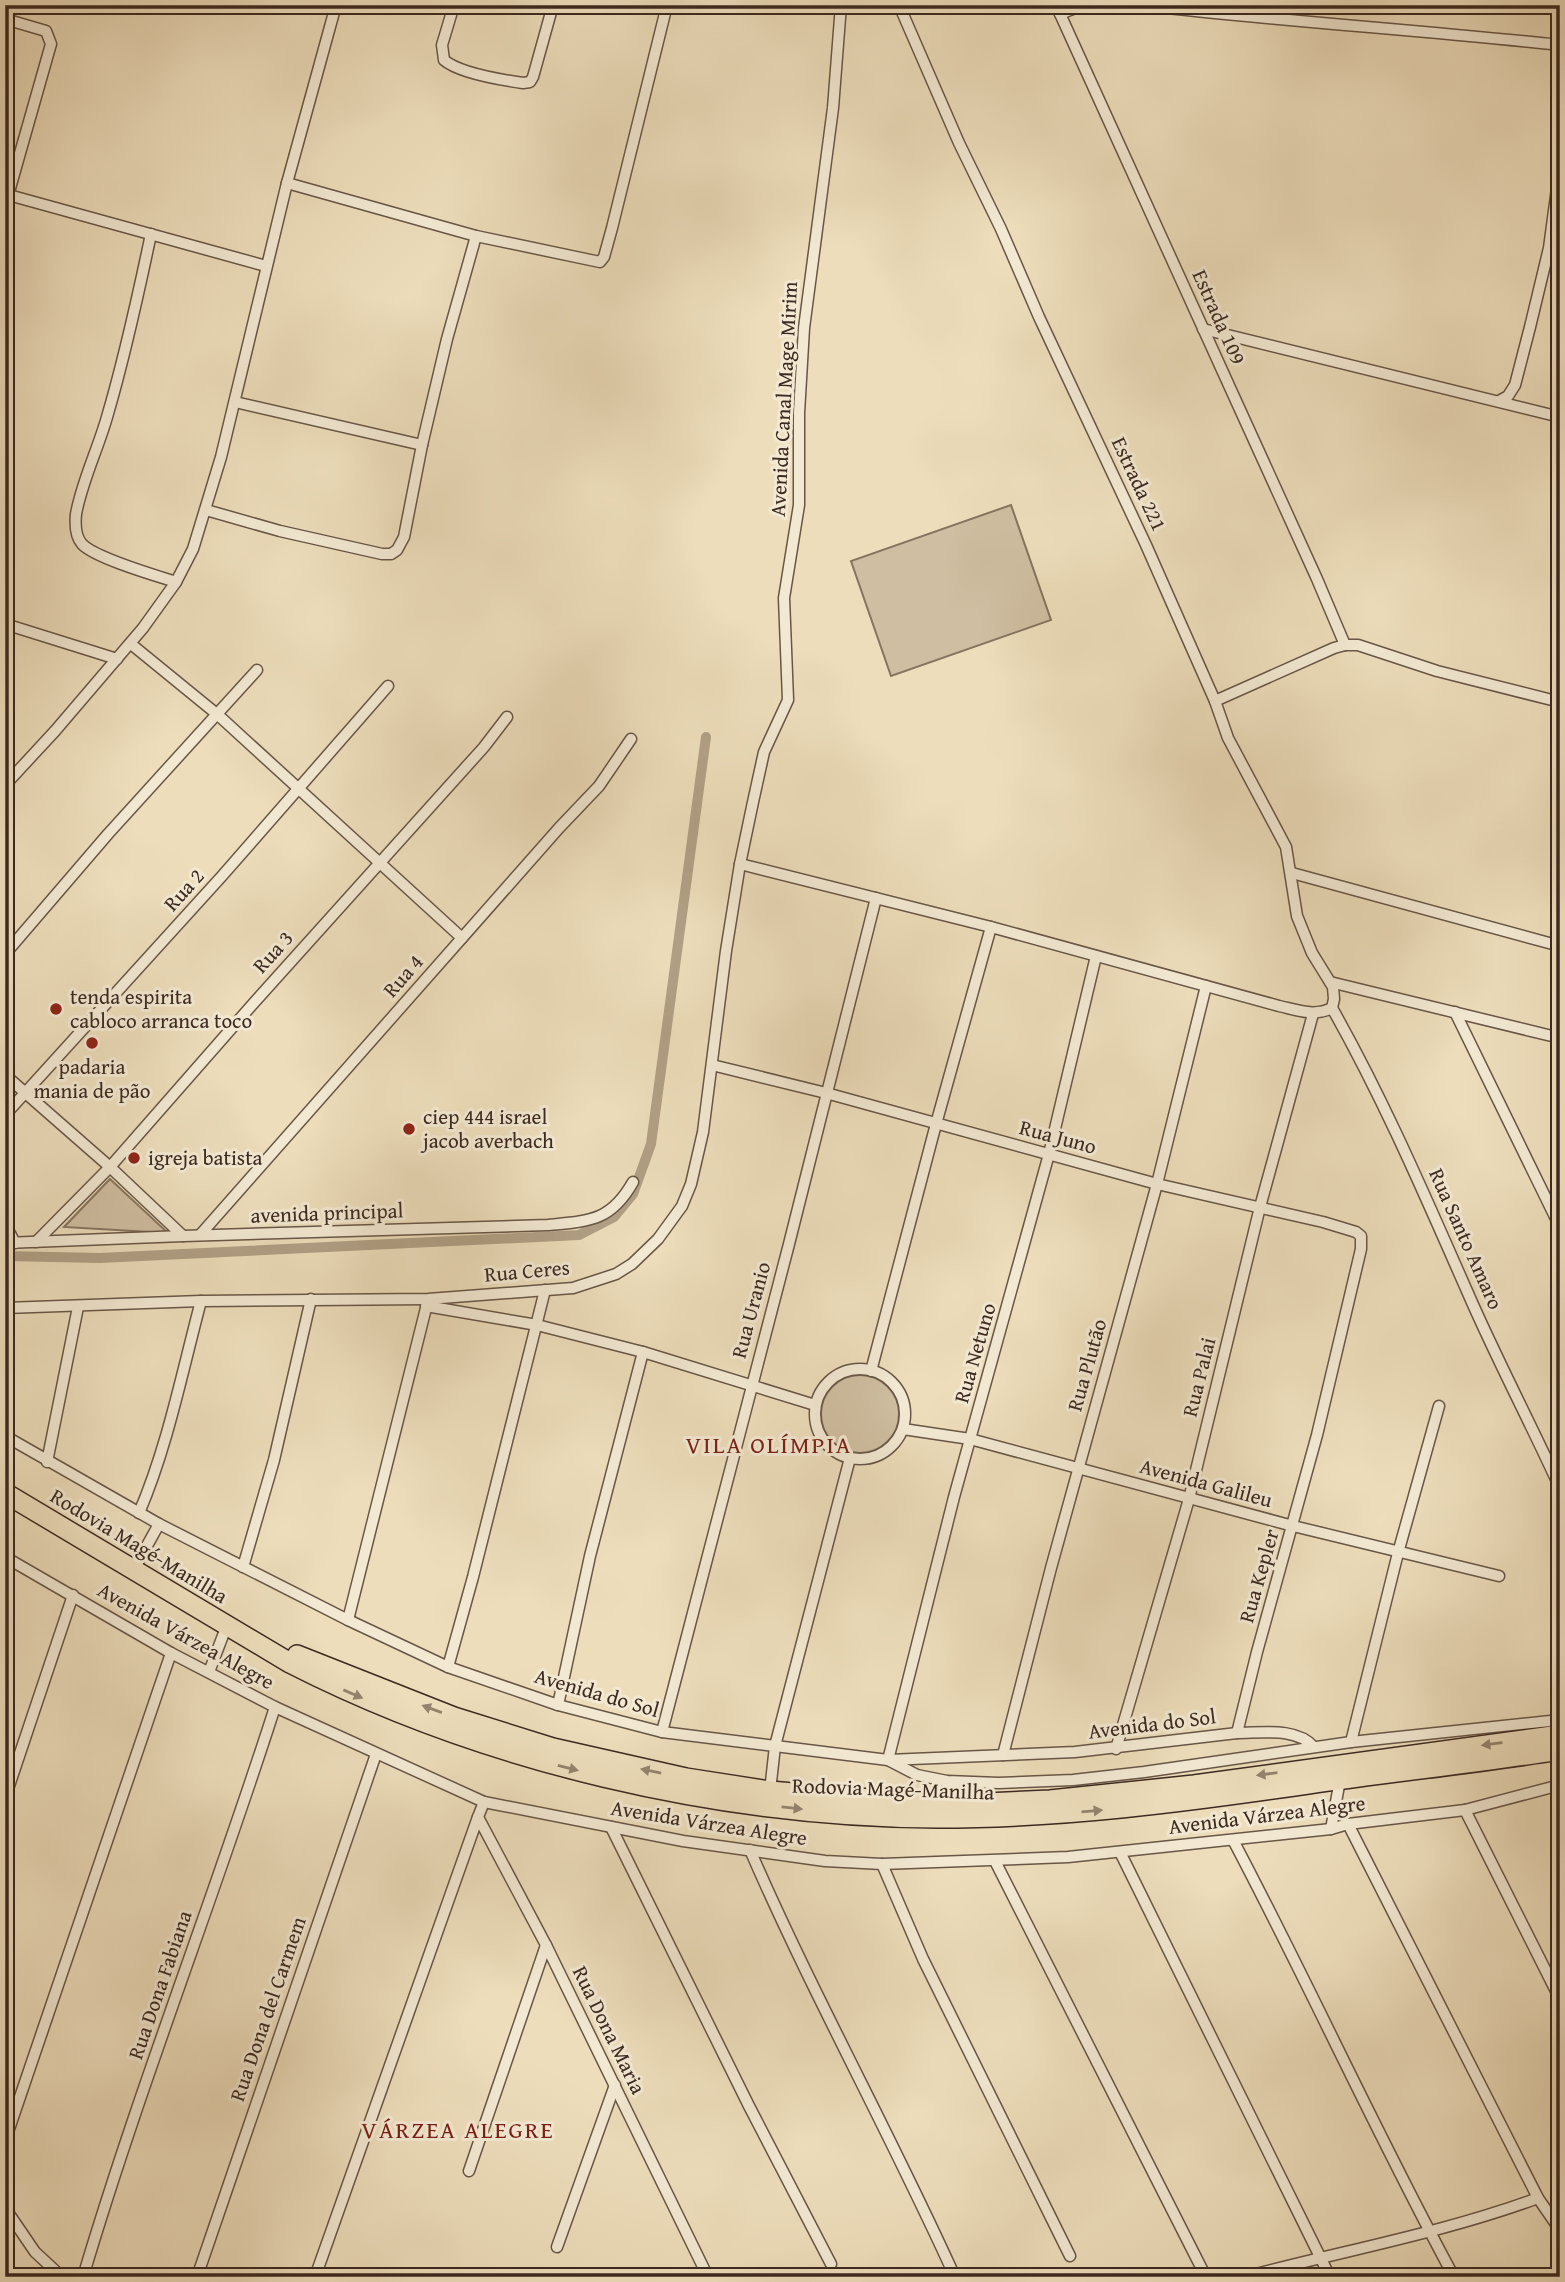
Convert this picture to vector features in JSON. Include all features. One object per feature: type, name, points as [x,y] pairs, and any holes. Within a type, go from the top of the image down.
[{"type":"highway","name":"Rodovia Magé-Manilha","points":[[5,1493],[290,1663],[331,1684],[398,1712],[485,1744],[623,1782],[768,1806],[935,1818],[1051,1815],[1143,1806],[1560,1750]]},
{"type":"highway","name":"Rodovia Magé-Manilha","points":[[250,1638],[454,1717],[553,1748],[687,1778],[770,1791],[852,1798],[934,1802],[1050,1800],[1194,1784],[1560,1735]]},
{"type":"street","points":[[5,786],[131,643],[176,582],[199,534],[235,402],[287,183],[336,5]]},
{"type":"street","points":[[454,5],[442,45],[444,60],[464,69],[523,83],[530,82],[533,78],[553,5]]},
{"type":"street","points":[[287,183],[476,236],[582,260],[602,261],[667,5]]},
{"type":"street","name":"Avenida Canal Mage Mirim","points":[[783,711],[789,693],[784,598],[799,505],[799,413],[804,328],[833,108],[841,5]]},
{"type":"street","name":"Estrada 221","points":[[899,5],[959,143],[1146,545],[1228,738],[1282,838],[1292,873],[1294,901],[1300,925],[1312,953],[1330,982]]},
{"type":"street","points":[[1058,10],[1083,5]]},
{"type":"street","points":[[1140,5],[1247,10],[1324,25],[1560,45]]},
{"type":"street","name":"Estrada 109","points":[[1058,10],[1345,645]]},
{"type":"street","points":[[5,19],[46,31],[51,44],[6,198],[266,266]]},
{"type":"street","points":[[1499,401],[1508,396],[1515,385],[1549,247],[1560,166]]},
{"type":"street","points":[[151,234],[128,342],[77,511],[76,529],[82,544],[88,548],[114,561],[176,582]]},
{"type":"street","points":[[206,510],[366,551],[391,554],[397,550],[404,537],[447,339],[476,236]]},
{"type":"street","points":[[1203,329],[1560,416]]},
{"type":"street","points":[[235,402],[422,445]]},
{"type":"street","points":[[5,624],[117,659]]},
{"type":"street","points":[[131,643],[218,715],[462,938]]},
{"type":"street","points":[[1214,701],[1345,645],[1358,645],[1437,671],[1560,702]]},
{"type":"street","points":[[5,954],[108,834],[257,670]]},
{"type":"street","name":"Rua 2","points":[[5,1115],[195,906],[388,687]]},
{"type":"street","name":"Rua Ceres","points":[[5,1308],[311,1299],[427,1302],[573,1288],[616,1274],[632,1264],[657,1239],[682,1206],[691,1184],[703,1132],[740,864],[764,752],[783,711]]},
{"type":"street","name":"Rua 3","points":[[36,1242],[110,1167],[508,717]]},
{"type":"street","name":"Rua 4","points":[[200,1236],[599,786],[631,739]]},
{"type":"street","points":[[740,864],[991,927],[1313,1014],[1332,1008],[1334,992],[1330,982]]},
{"type":"street","points":[[1292,873],[1560,946]]},
{"type":"street","name":"Rua Uranio","points":[[662,1732],[796,1219],[876,898]]},
{"type":"street","points":[[871,1371],[991,927]]},
{"type":"street","name":"Rua Netuno","points":[[888,1760],[970,1439],[1049,1154],[1096,956]]},
{"type":"street","points":[[1330,982],[1560,1038]]},
{"type":"street","name":"Rua Plutão","points":[[1003,1755],[1078,1468],[1157,1184],[1206,986]]},
{"type":"street","name":"Rua Santo Amaro","points":[[1332,1008],[1378,1095],[1560,1489]]},
{"type":"street","points":[[1455,1012],[1560,1227]]},
{"type":"street","name":"Rua Palai","points":[[1116,1749],[1189,1499],[1260,1207],[1313,1014]]},
{"type":"street","name":"Rua Juno","points":[[712,1065],[826,1093],[1157,1184],[1356,1232],[1361,1236],[1362,1242],[1356,1269]]},
{"type":"street","points":[[5,1075],[110,1167],[183,1236]]},
{"type":"street","name":"avenida principal","points":[[10,1243],[586,1222],[609,1212],[633,1182]]},
{"type":"street","points":[[5,1224],[10,1243]]},
{"type":"street","name":"Rua Kepler","points":[[1237,1733],[1293,1526],[1356,1269]]},
{"type":"street","points":[[448,1667],[545,1290]]},
{"type":"street","points":[[243,1567],[274,1460],[311,1299]]},
{"type":"street","points":[[139,1513],[160,1456],[201,1301]]},
{"type":"street","points":[[348,1620],[427,1302],[537,1325],[643,1352],[815,1405]]},
{"type":"street","points":[[47,1462],[78,1307]]},
{"type":"street","points":[[558,1705],[590,1556],[643,1352]]},
{"type":"street","points":[[871,1371],[883,1375],[898,1389],[905,1408],[903,1429],[898,1438],[882,1453],[872,1458],[849,1458],[833,1451],[821,1438],[814,1422],[815,1405],[821,1389],[833,1377],[845,1372],[871,1371]]},
{"type":"street","points":[[1351,1742],[1398,1553],[1439,1406]]},
{"type":"street","name":"Avenida Galileu","points":[[903,1429],[970,1439],[1293,1526],[1499,1576]]},
{"type":"street","name":"Avenida do Sol","points":[[5,1436],[159,1524],[348,1620],[448,1667],[558,1705],[662,1732],[888,1760],[1116,1749],[1237,1733]]},
{"type":"street","points":[[770,1791],[775,1746],[849,1458]]},
{"type":"street","points":[[134,1569],[159,1524]]},
{"type":"street","name":"Avenida Várzea Alegre","points":[[5,1557],[171,1653],[275,1707],[484,1802],[683,1841],[825,1861],[882,1864],[995,1861],[1120,1852],[1331,1829],[1348,1824],[1465,1810],[1560,1785]]},
{"type":"street","points":[[5,1798],[73,1595]]},
{"type":"street","points":[[209,1672],[227,1625]]},
{"type":"street","points":[[5,2141],[171,1653]]},
{"type":"street","name":"Rua Dona Fabiana","points":[[83,2277],[104,2204],[275,1707]]},
{"type":"street","points":[[888,1760],[904,1770],[930,1779],[1038,1782],[1143,1772],[1351,1742],[1560,1720]]},
{"type":"street","points":[[1237,1733],[1294,1735],[1307,1740],[1314,1747]]},
{"type":"street","name":"Rua Dona del Carmem","points":[[197,2277],[376,1754]]},
{"type":"street","points":[[1331,1829],[1340,1780]]},
{"type":"street","points":[[315,2277],[484,1802]]},
{"type":"street","points":[[1465,1810],[1560,1999]]},
{"type":"street","name":"Rua Dona Maria","points":[[478,1817],[546,1945],[708,2277]]},
{"type":"street","points":[[1348,1824],[1538,2198],[1560,2230]]},
{"type":"street","points":[[611,1827],[749,2106],[831,2264]]},
{"type":"street","points":[[1233,1840],[1454,2277]]},
{"type":"street","points":[[750,1850],[774,1907],[924,2208],[955,2277]]},
{"type":"street","points":[[1120,1852],[1330,2277]]},
{"type":"street","points":[[995,1861],[1206,2277]]},
{"type":"street","points":[[882,1864],[923,1959],[1070,2256]]},
{"type":"street","points":[[469,2171],[546,1945]]},
{"type":"street","points":[[557,2248],[615,2085]]},
{"type":"street","points":[[1245,2277],[1429,2231],[1509,2209],[1538,2198]]},
{"type":"street","points":[[5,2208],[35,2252],[62,2277]]},
{"type":"shaded area","points":[[1011,505],[1051,620],[891,676],[851,561]]},
{"type":"shaded area","points":[[110,1179],[168,1233],[64,1227]]},
{"type":"shaded area","points":[[860,1375],[875,1378],[892,1392],[899,1414],[896,1429],[882,1446],[860,1453],[845,1450],[828,1436],[821,1414],[824,1399],[838,1382]]},
{"type":"waterway","points":[[5,1256],[100,1258],[579,1235],[614,1217],[633,1194],[651,1144],[706,737]]},
{"type":"place","name":"tenda espirita cabloco arranca toco","points":[[56,1009]]},
{"type":"place","name":"padaria mania de pão","points":[[92,1043]]},
{"type":"place","name":"ciep 444 israel jacob averbach","points":[[409,1129]]},
{"type":"place","name":"igreja batista","points":[[134,1158]]},
{"type":"district","name":"VILA OLÍMPIA","points":[[769,1445]]},
{"type":"district","name":"VÁRZEA ALEGRE","points":[[458,2130]]}]
